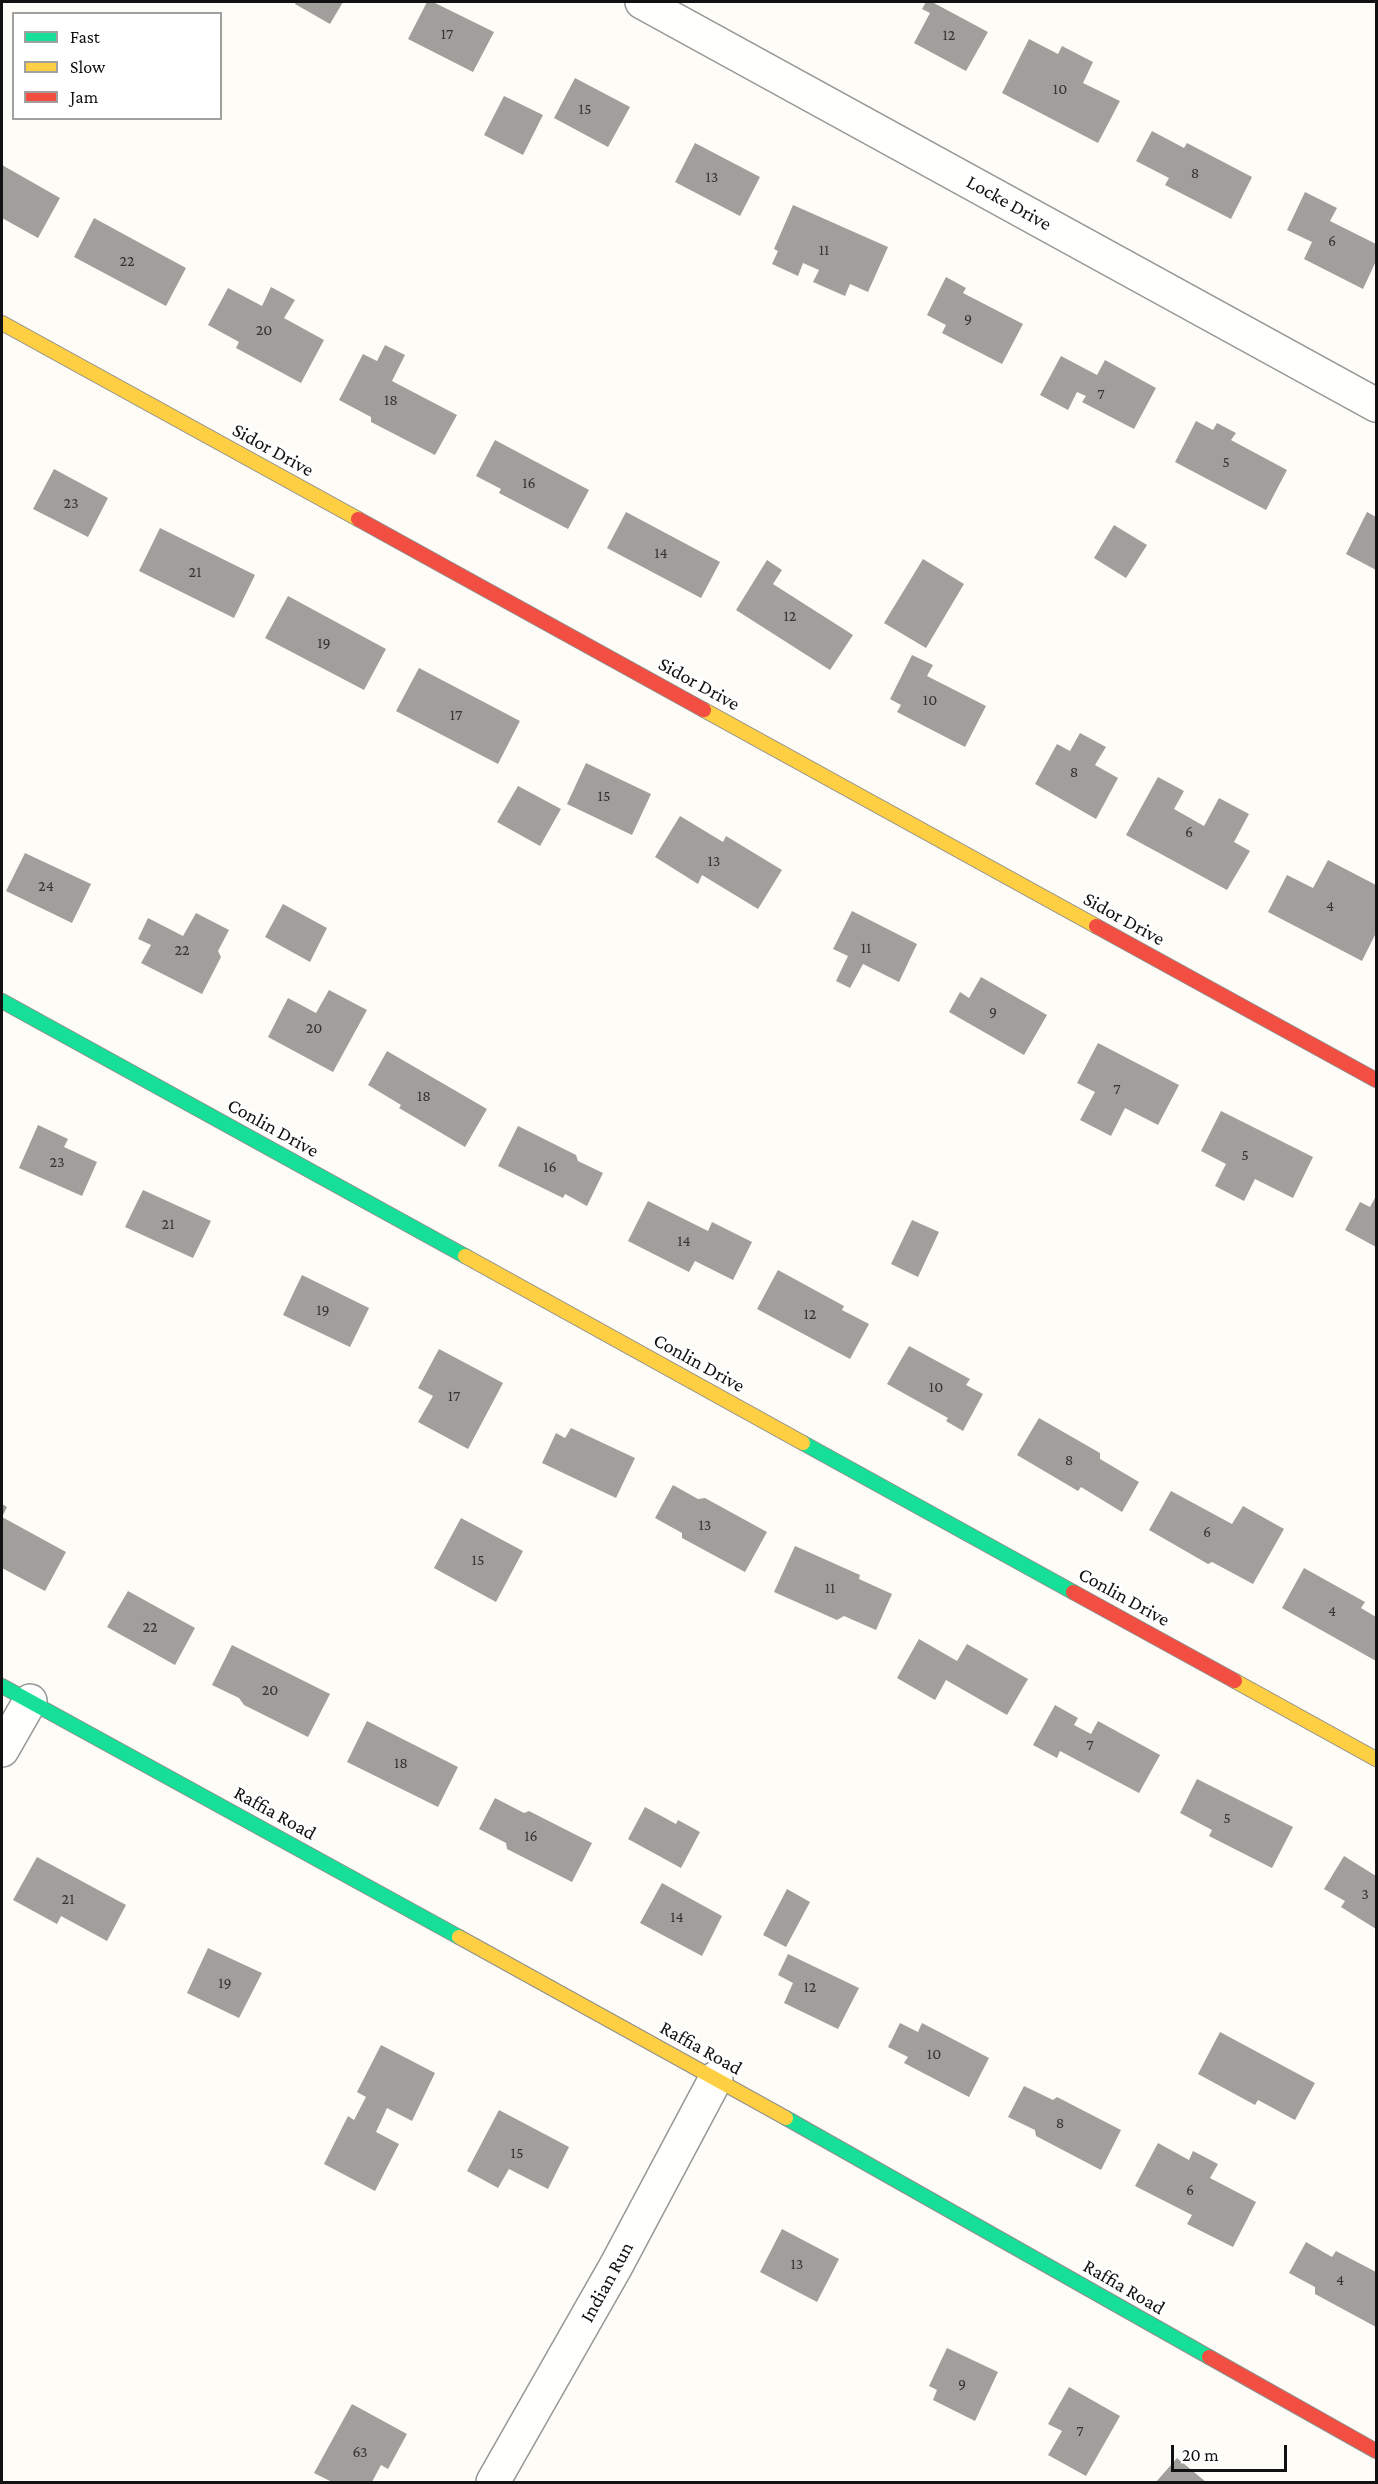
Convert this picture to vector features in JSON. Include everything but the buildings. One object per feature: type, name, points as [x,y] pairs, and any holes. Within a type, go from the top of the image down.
[{"type":"street","name":"Locke Drive","points":[[642,2],[1377,405]]},
{"type":"street","name":"Sidor Drive","points":[[2,323],[1377,1080]]},
{"type":"street","name":"Conlin Drive","points":[[2,1001],[1377,1759]]},
{"type":"street","name":"Raffia Road","points":[[2,1686],[716,2078],[1377,2451]]},
{"type":"street","points":[[2,1750],[30,1701]]},
{"type":"street","name":"Indian Run","points":[[493,2482],[616,2266],[716,2078]]},
{"type":"traffic: fast","points":[[2,1001],[465,1256]]},
{"type":"traffic: fast","points":[[803,1443],[1073,1592]]},
{"type":"traffic: fast","points":[[2,1686],[459,1937]]},
{"type":"traffic: fast","points":[[786,2118],[1209,2357]]},
{"type":"traffic: slow","points":[[2,323],[358,519]]},
{"type":"traffic: slow","points":[[704,710],[1096,926]]},
{"type":"traffic: slow","points":[[465,1256],[803,1443]]},
{"type":"traffic: slow","points":[[1235,1681],[1376,1759]]},
{"type":"traffic: slow","points":[[459,1937],[786,2118]]},
{"type":"traffic: jam","points":[[358,519],[704,710]]},
{"type":"traffic: jam","points":[[1096,926],[1376,1080]]},
{"type":"traffic: jam","points":[[1073,1592],[1235,1681]]},
{"type":"traffic: jam","points":[[1209,2357],[1376,2451]]}]
